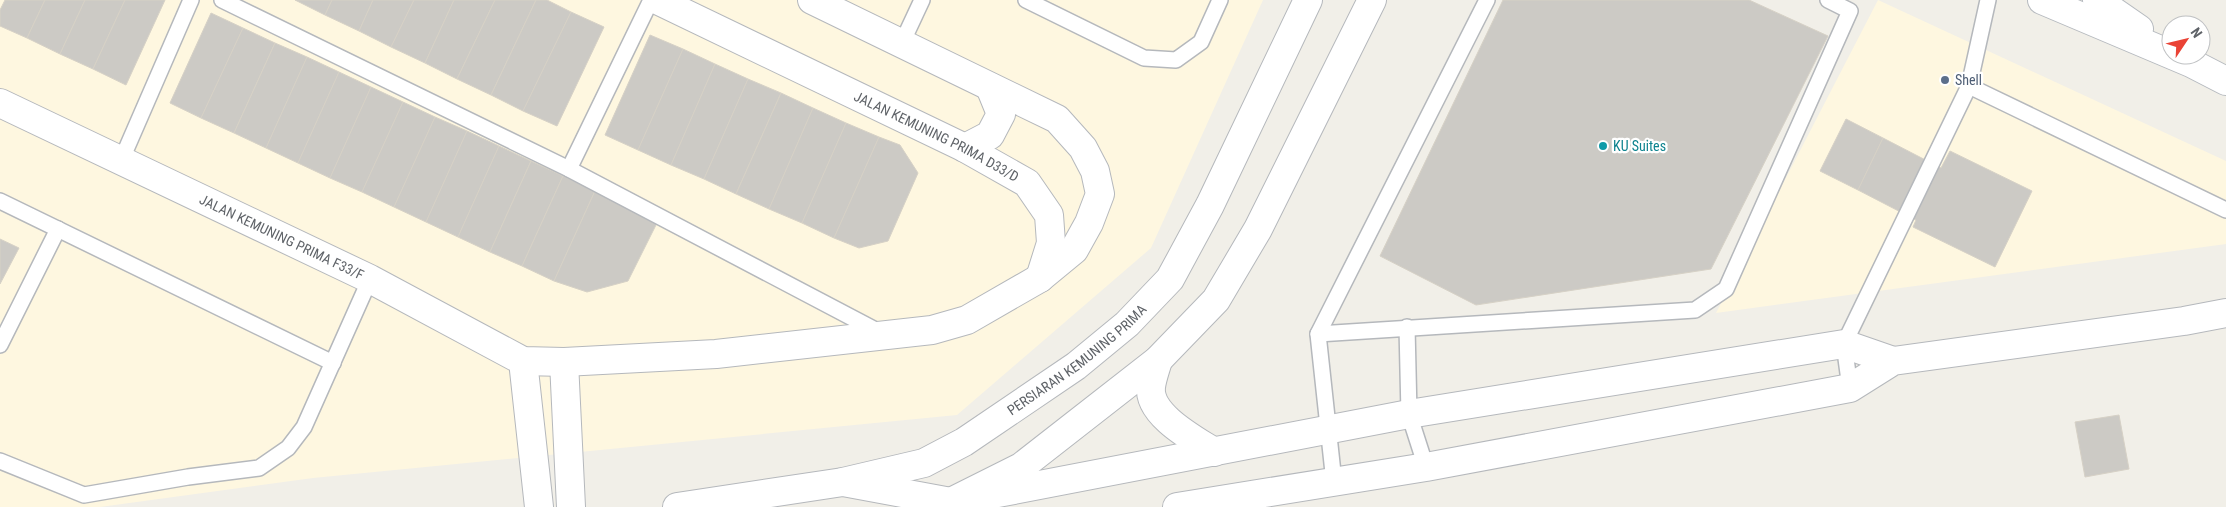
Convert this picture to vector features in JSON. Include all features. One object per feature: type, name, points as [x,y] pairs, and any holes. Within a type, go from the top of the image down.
[{"type":"street","name":"JALAN KEMUNING PRIMA D33/D","points":[[657,0],[965,148],[1027,182],[1050,215],[1051,243],[1040,278]]},
{"type":"street","points":[[812,0],[901,45],[1057,119],[1083,148],[1096,171],[1100,194],[1089,223],[1074,250],[1040,278]]},
{"type":"street","name":"PERSIARAN KEMUNING PRIMA","points":[[677,507],[843,482],[924,462],[964,442],[1076,366],[1127,324],[1170,279],[1210,204],[1308,0]]},
{"type":"street","points":[[939,504],[1021,467],[1158,360],[1216,300],[1258,229],[1372,0]]},
{"type":"street","points":[[2042,0],[2161,48]]},
{"type":"street","points":[[2097,0],[2161,43]]},
{"type":"street","points":[[2197,65],[2226,81]]},
{"type":"street","points":[[965,148],[990,135],[1001,114],[990,88]]},
{"type":"street","name":"JALAN KEMUNING PRIMA F33/F","points":[[0,104],[370,279],[523,362],[564,362],[716,354],[932,330],[967,320],[1040,278]]},
{"type":"street","points":[[1177,507],[1426,467],[1850,388],[1893,361],[2184,321],[2226,313]]},
{"type":"street","points":[[843,482],[939,504],[1409,414],[1844,344],[1893,361]]},
{"type":"street","points":[[1158,360],[1150,388],[1157,408],[1173,425],[1214,452]]},
{"type":"street","points":[[523,362],[539,507]]},
{"type":"street","points":[[564,362],[571,507]]},
{"type":"lane","points":[[121,161],[192,0]]},
{"type":"lane","points":[[222,0],[569,169],[884,334]]},
{"type":"lane","points":[[569,169],[651,0]]},
{"type":"lane","points":[[901,45],[922,0]]},
{"type":"lane","points":[[1026,0],[1144,58],[1176,60],[1201,42],[1220,0]]},
{"type":"lane","points":[[1334,482],[1318,334],[1487,0]]},
{"type":"lane","points":[[1318,334],[1695,310],[1726,289],[1850,11],[1828,0]]},
{"type":"lane","points":[[1850,388],[1844,344],[1969,86],[1988,0]]},
{"type":"lane","points":[[1969,86],[2226,210]]},
{"type":"lane","points":[[0,200],[333,363]]},
{"type":"lane","points":[[0,345],[58,228]]},
{"type":"lane","points":[[0,461],[32,476],[84,495],[188,477],[259,468],[288,448],[304,427],[370,279]]},
{"type":"lane","points":[[1407,327],[1409,414],[1426,467]]},
{"type":"shaded area","points":[[0,0],[1263,0],[1151,248],[957,415],[313,478],[100,507],[0,507]]},
{"type":"shaded area","name":"Shell","points":[[1878,0],[2226,161],[2226,244],[1716,313]]},
{"type":"building","points":[[5,0],[45,0],[27,38],[0,26],[0,10]]},
{"type":"building","points":[[45,0],[85,0],[60,54],[27,38]]},
{"type":"building","points":[[85,0],[125,0],[93,69],[60,54]]},
{"type":"building","points":[[125,0],[165,0],[126,85],[93,69]]},
{"type":"building","points":[[295,0],[332,0],[325,15]]},
{"type":"building","points":[[332,0],[373,0],[359,31],[325,15]]},
{"type":"building","points":[[373,0],[414,0],[391,47],[359,31]]},
{"type":"building","points":[[414,0],[454,0],[425,63],[391,47]]},
{"type":"building","points":[[454,0],[495,0],[457,79],[425,63]]},
{"type":"building","points":[[495,0],[536,0],[491,95],[457,79]]},
{"type":"building","points":[[536,0],[547,0],[571,12],[523,111],[491,95]]},
{"type":"building","name":"KU Suites","points":[[1503,0],[1749,0],[1828,36],[1711,269],[1476,305],[1380,256]]},
{"type":"building","points":[[571,12],[604,27],[557,126],[523,111]]},
{"type":"building","points":[[211,13],[243,28],[201,118],[170,103]]},
{"type":"building","points":[[243,28],[275,43],[234,133],[201,118]]},
{"type":"building","points":[[650,35],[683,49],[638,150],[605,135]]},
{"type":"building","points":[[275,43],[307,57],[266,148],[234,133]]},
{"type":"building","points":[[683,49],[715,64],[671,165],[638,150]]},
{"type":"building","points":[[307,57],[339,72],[298,163],[266,148]]},
{"type":"building","points":[[715,64],[748,79],[704,179],[671,165]]},
{"type":"building","points":[[339,72],[371,87],[330,178],[298,163]]},
{"type":"building","points":[[748,79],[781,93],[736,194],[704,179]]},
{"type":"building","points":[[371,87],[403,102],[362,192],[330,178]]},
{"type":"building","points":[[781,93],[813,108],[769,209],[736,194]]},
{"type":"building","points":[[403,102],[435,117],[394,207],[362,192]]},
{"type":"building","points":[[813,108],[846,123],[802,223],[769,209]]},
{"type":"building","points":[[435,117],[467,131],[426,222],[394,207]]},
{"type":"building","points":[[1846,119],[1883,138],[1858,190],[1820,171]]},
{"type":"building","points":[[846,123],[879,137],[834,238],[802,223]]},
{"type":"building","points":[[467,131],[499,146],[458,237],[426,222]]},
{"type":"building","points":[[879,137],[900,145],[918,173],[888,241],[859,248],[834,238]]},
{"type":"building","points":[[1883,138],[1941,168],[1950,151],[2032,191],[1995,267],[1913,227],[1916,220],[1858,190]]},
{"type":"building","points":[[499,146],[531,161],[490,252],[458,237]]},
{"type":"building","points":[[531,161],[563,176],[522,266],[490,252]]},
{"type":"building","points":[[563,176],[595,191],[554,281],[522,266]]},
{"type":"building","points":[[595,191],[658,221],[628,281],[587,292],[554,281]]},
{"type":"building","points":[[0,239],[19,248],[0,284]]},
{"type":"building","points":[[2119,415],[2129,469],[2085,477],[2075,422]]},
{"type":"place","name":"Shell","points":[[1945,80]]},
{"type":"place","name":"KU Suites","points":[[1603,146]]}]
